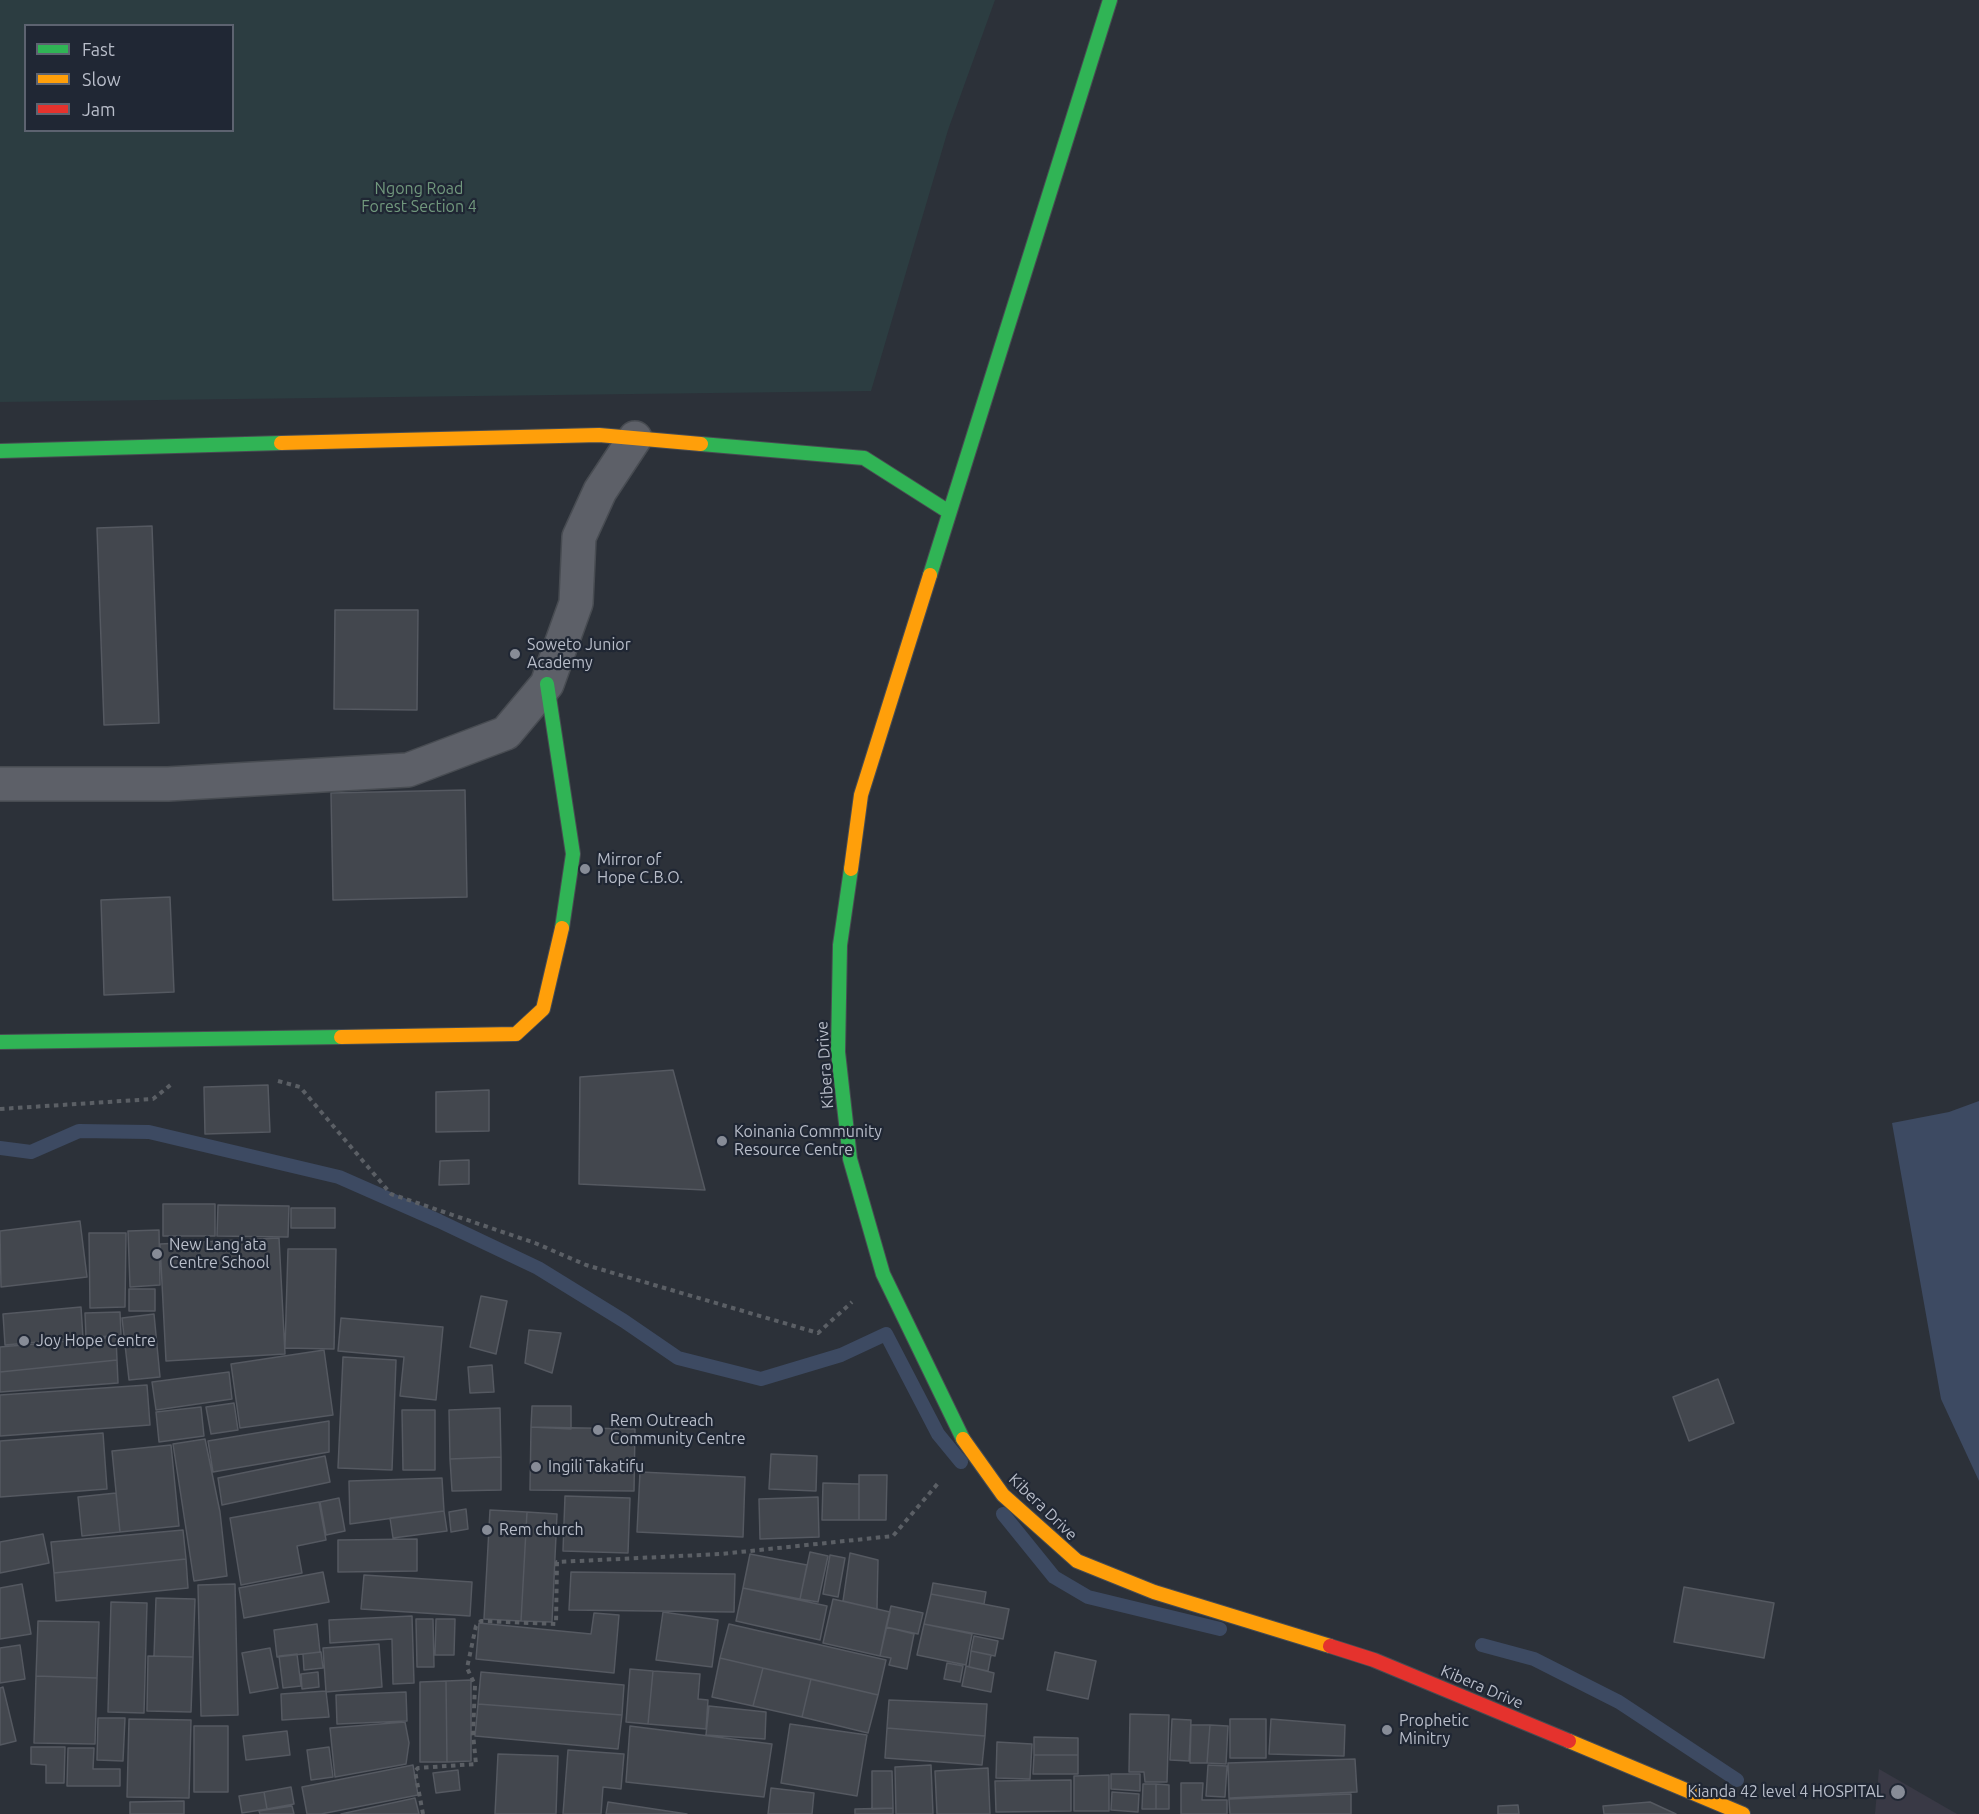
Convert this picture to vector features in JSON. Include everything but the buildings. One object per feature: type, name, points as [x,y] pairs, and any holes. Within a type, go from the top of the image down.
[{"type":"street","name":"Kibera Drive","points":[[1110,0],[861,795],[840,945],[838,1052],[850,1159],[884,1274],[969,1449],[1003,1495],[1077,1561],[1154,1592],[1374,1660],[1743,1814]]},
{"type":"street","points":[[0,451],[599,435],[864,458],[949,512]]},
{"type":"street","points":[[0,784],[168,784],[408,770],[506,733],[546,684],[576,603],[579,537],[600,491],[635,438]]},
{"type":"street","points":[[0,1042],[516,1034],[543,1009],[560,944],[573,854],[546,684]]},
{"type":"path","points":[[267,1078],[300,1087],[392,1194],[524,1239],[586,1265],[818,1333],[884,1274]]},
{"type":"path","points":[[0,1109],[153,1100],[177,1080]]},
{"type":"path","points":[[423,1814],[415,1771],[418,1768],[477,1764],[473,1734],[475,1685],[467,1668],[476,1626],[481,1621],[556,1624],[557,1562],[721,1554],[893,1536],[969,1449]]},
{"type":"shaded area","name":"Kianda 42 level 4 HOSPITAL","points":[[1879,1769],[1957,1814],[1875,1814]]},
{"type":"green space","name":"Ngong Road Forest Section 4","points":[[0,0],[995,0],[948,130],[871,391],[0,402]]},
{"type":"water","points":[[1979,1101],[1979,1481],[1941,1399],[1892,1123],[1949,1112]]},
{"type":"waterway","points":[[0,1148],[31,1152],[79,1131],[149,1132],[339,1177],[538,1268],[624,1321],[678,1358],[761,1379],[841,1355],[886,1334],[938,1434],[961,1462]]},
{"type":"waterway","points":[[1003,1514],[1054,1577],[1088,1597],[1220,1629]]},
{"type":"waterway","points":[[1482,1645],[1534,1659],[1619,1702],[1737,1780]]},
{"type":"traffic: fast","points":[[930,575],[1110,0]]},
{"type":"traffic: fast","points":[[0,451],[281,443]]},
{"type":"traffic: fast","points":[[701,444],[864,458],[949,512]]},
{"type":"traffic: fast","points":[[547,684],[573,854],[562,928]]},
{"type":"traffic: fast","points":[[851,869],[840,945],[838,1052],[850,1159],[883,1274],[963,1439]]},
{"type":"traffic: fast","points":[[0,1042],[341,1037]]},
{"type":"traffic: slow","points":[[281,443],[599,435],[701,444]]},
{"type":"traffic: slow","points":[[851,869],[861,795],[930,575]]},
{"type":"traffic: slow","points":[[341,1037],[516,1034],[543,1009],[562,928]]},
{"type":"traffic: slow","points":[[963,1439],[1003,1495],[1077,1561],[1154,1592],[1330,1646]]},
{"type":"traffic: slow","points":[[1569,1741],[1743,1814]]},
{"type":"traffic: jam","points":[[1330,1646],[1374,1660],[1569,1741]]},
{"type":"place","name":"Soweto Junior Academy","points":[[515,654]]},
{"type":"place","name":"Mirror of Hope C.B.O.","points":[[585,869]]},
{"type":"place","name":"Koinania Community Resource Centre","points":[[722,1141]]},
{"type":"place","name":"New Lang'ata Centre School","points":[[157,1254]]},
{"type":"place","name":"Joy Hope Centre","points":[[24,1341]]},
{"type":"place","name":"Rem Outreach Community Centre","points":[[598,1430]]},
{"type":"place","name":"Ingili Takatifu","points":[[536,1467]]},
{"type":"place","name":"Rem church","points":[[487,1530]]},
{"type":"place","name":"Prophetic Minitry","points":[[1387,1730]]},
{"type":"place","name":"Kianda 42 level 4 HOSPITAL","points":[[1898,1792]]}]
